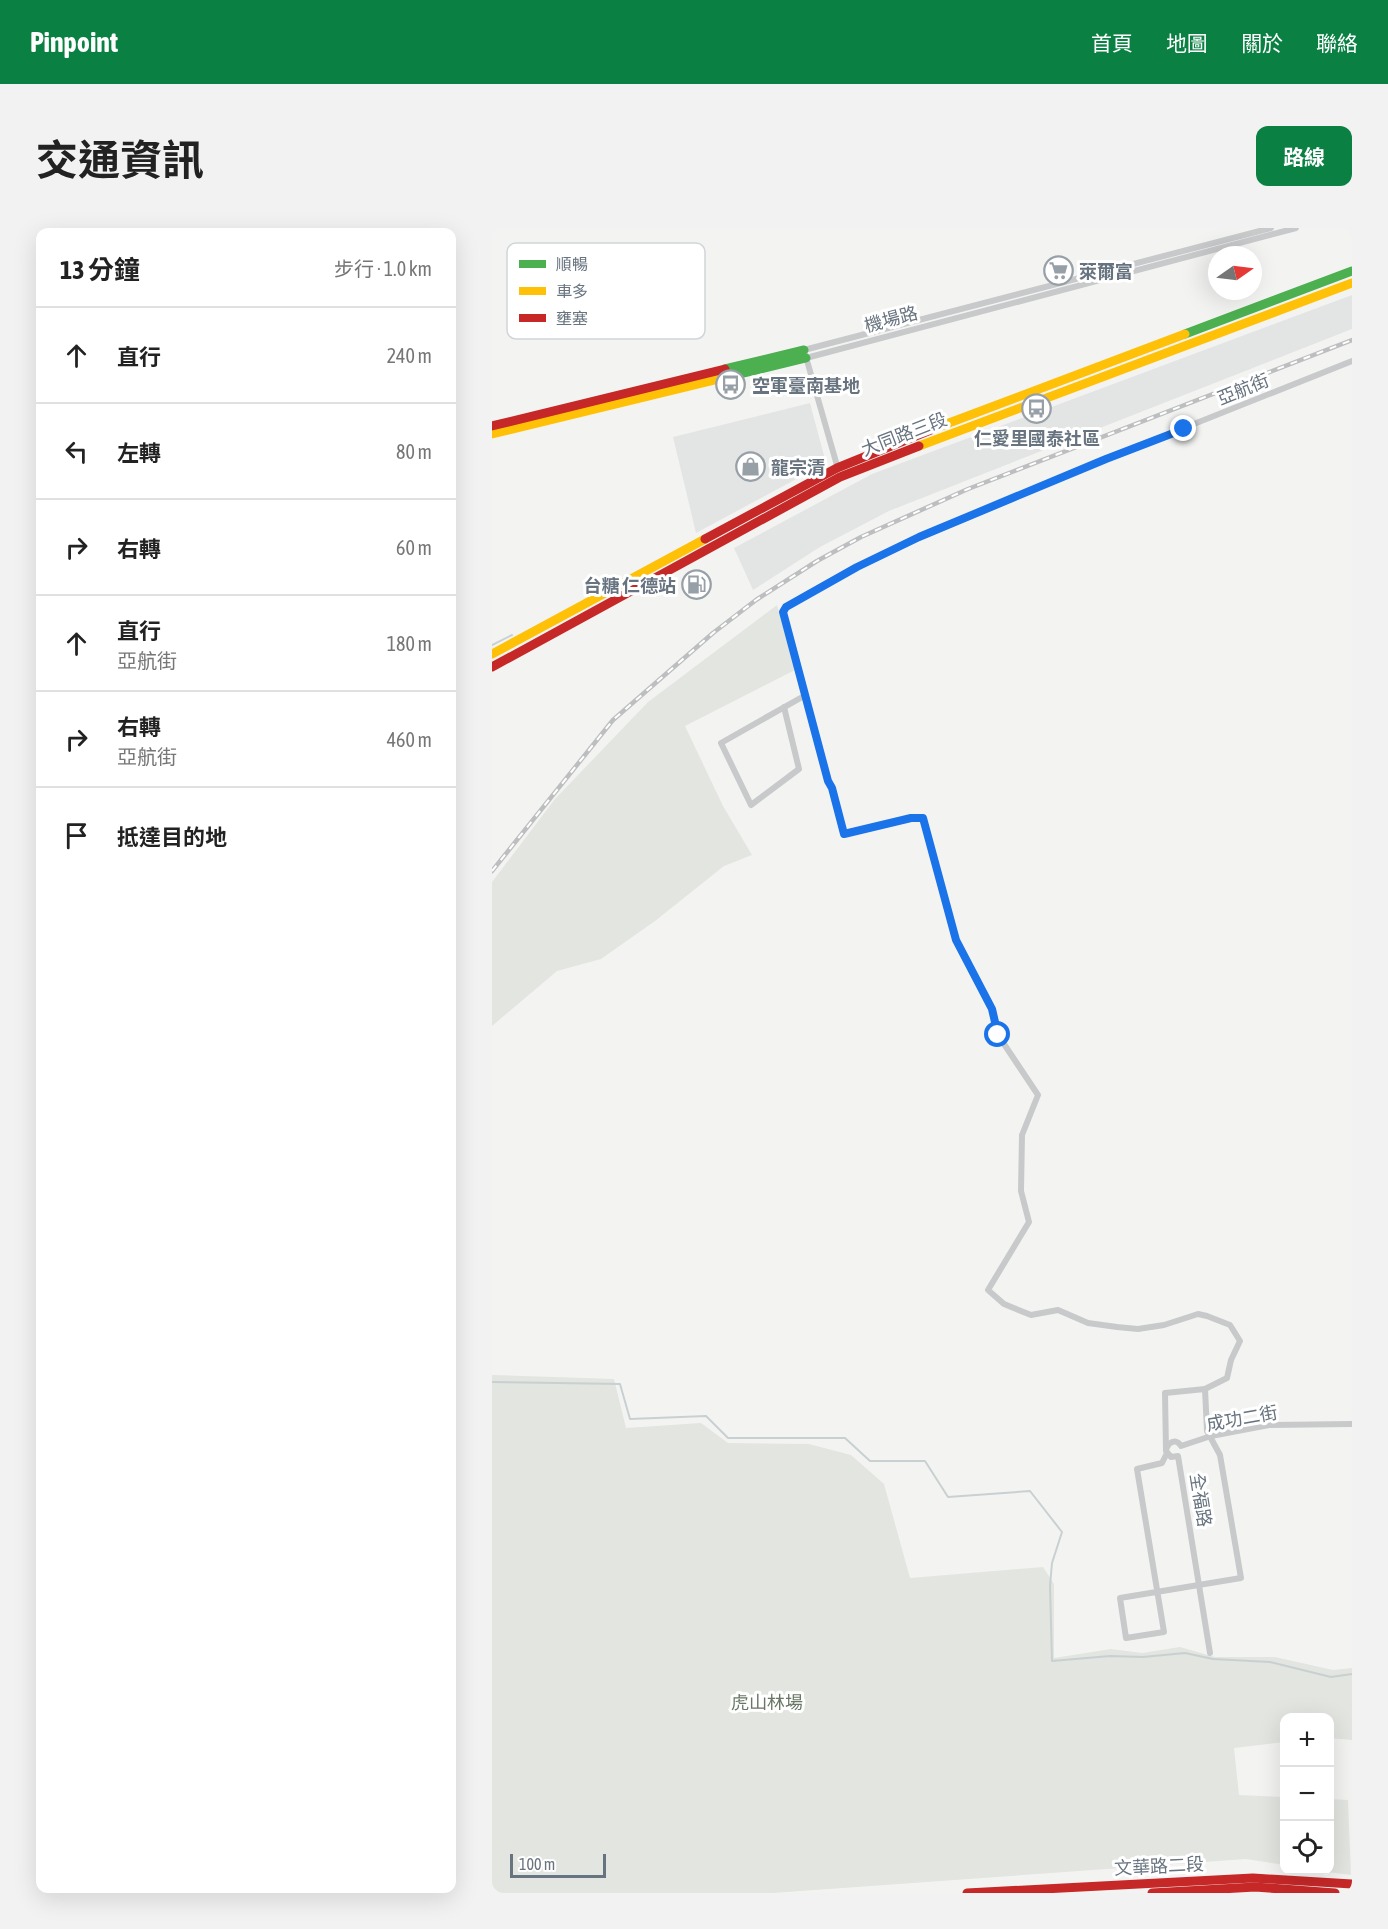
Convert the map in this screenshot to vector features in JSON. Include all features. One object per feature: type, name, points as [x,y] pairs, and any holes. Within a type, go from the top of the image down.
[{"type":"main road","name":"大同路三段","points":[[492,654],[891,445],[1352,272]]},
{"type":"main road","name":"大同路三段","points":[[492,667],[839,473],[886,458],[1352,283]]},
{"type":"main road","name":"機場路","points":[[492,426],[805,354]]},
{"type":"main road","name":"機場路","points":[[492,434],[805,354]]},
{"type":"main road","name":"文華路二段","points":[[967,1893],[1253,1878],[1352,1884]]},
{"type":"main road","name":"文華路二段","points":[[1152,1893],[1255,1887],[1335,1893]]},
{"type":"street","name":"機場路","points":[[805,354],[1271,228]]},
{"type":"street","name":"機場路","points":[[805,354],[1296,228]]},
{"type":"street","points":[[805,354],[839,473]]},
{"type":"street","name":"亞航街","points":[[1205,1389],[1227,1378],[1231,1360],[1240,1341],[1230,1325],[1198,1314],[1164,1325],[1138,1329],[1088,1323],[1058,1310],[1031,1315],[1004,1304],[988,1290],[1029,1222],[1021,1191],[1022,1135],[1038,1095],[998,1035],[992,1009],[956,940],[923,818],[911,818],[844,834],[804,696],[783,612],[786,607],[857,567],[919,537],[1106,459],[1352,361]]},
{"type":"street","points":[[784,707],[799,769],[751,805],[721,743],[784,707],[804,696]]},
{"type":"street","points":[[1167,1452],[1165,1393],[1205,1389],[1207,1431],[1220,1455],[1241,1578],[1157,1592],[1120,1598],[1126,1638],[1164,1632],[1157,1592],[1137,1469],[1162,1463],[1167,1452],[1169,1444],[1178,1444],[1181,1452],[1178,1456]]},
{"type":"street","name":"成功二街","points":[[1178,1444],[1269,1425],[1352,1424]]},
{"type":"street","name":"全福路","points":[[1167,1452],[1171,1456],[1178,1456],[1210,1653]]},
{"type":"shaded area","points":[[1352,295],[1352,329],[889,511],[820,547],[753,590],[734,548],[872,474]]},
{"type":"shaded area","name":"龍宗清","points":[[810,403],[826,463],[696,533],[673,437]]},
{"type":"green space","points":[[777,605],[795,670],[685,726],[723,806],[752,855],[724,866],[655,921],[601,959],[557,971],[492,1026],[492,882],[555,799],[648,702]]},
{"type":"green space","name":"虎山林場","points":[[492,1375],[614,1379],[626,1428],[701,1423],[728,1443],[809,1444],[851,1455],[884,1484],[910,1578],[1043,1567],[1054,1584],[1054,1658],[1111,1649],[1142,1653],[1180,1647],[1215,1657],[1275,1657],[1333,1670],[1352,1668],[1352,1740],[1334,1738],[1334,1713],[1280,1713],[1280,1742],[1234,1748],[1239,1795],[1280,1797],[1280,1864],[1246,1859],[773,1893],[492,1893]]},
{"type":"green space","points":[[1334,1799],[1348,1800],[1351,1875],[1334,1873]]},
{"type":"waterway","points":[[492,645],[512,635]]},
{"type":"waterway","points":[[492,1382],[620,1384],[630,1419],[706,1416],[728,1438],[845,1438],[870,1461],[925,1461],[948,1497],[1030,1491],[1062,1532],[1052,1563],[1050,1586],[1052,1661],[1185,1653],[1213,1659],[1270,1662],[1331,1677],[1352,1674]]},
{"type":"railway","points":[[492,871],[613,720],[713,633],[756,600],[817,561],[861,537],[968,489],[1352,340]]},
{"type":"traffic: fast","points":[[1185,334],[1352,271]]},
{"type":"traffic: fast","points":[[725,369],[804,350]]},
{"type":"traffic: fast","points":[[719,379],[806,358]]},
{"type":"traffic: slow","points":[[919,446],[1352,283]]},
{"type":"traffic: slow","points":[[933,429],[1185,334]]},
{"type":"traffic: slow","points":[[492,434],[719,379]]},
{"type":"traffic: slow","points":[[492,654],[705,539]]},
{"type":"traffic: jam","points":[[492,426],[725,369]]},
{"type":"traffic: jam","points":[[705,539],[837,468],[933,429]]},
{"type":"traffic: jam","points":[[492,667],[840,477],[919,446]]},
{"type":"traffic: jam","points":[[967,1893],[1253,1878],[1352,1884]]},
{"type":"traffic: jam","points":[[1152,1893],[1255,1887],[1335,1893]]},
{"type":"place","name":"萊爾富","points":[[1058,271]]},
{"type":"place","name":"空軍臺南基地","points":[[731,385]]},
{"type":"place","name":"仁愛里國泰社區","points":[[1037,409]]},
{"type":"place","name":"龍宗清","points":[[750,467]]},
{"type":"place","name":"台糖 仁德站","points":[[697,585]]},
{"type":"route","points":[[998,1035],[992,1009],[956,940],[923,818],[911,818],[844,834],[804,696],[783,612],[786,607],[857,567],[911,541],[1106,459],[1184,429]]}]
